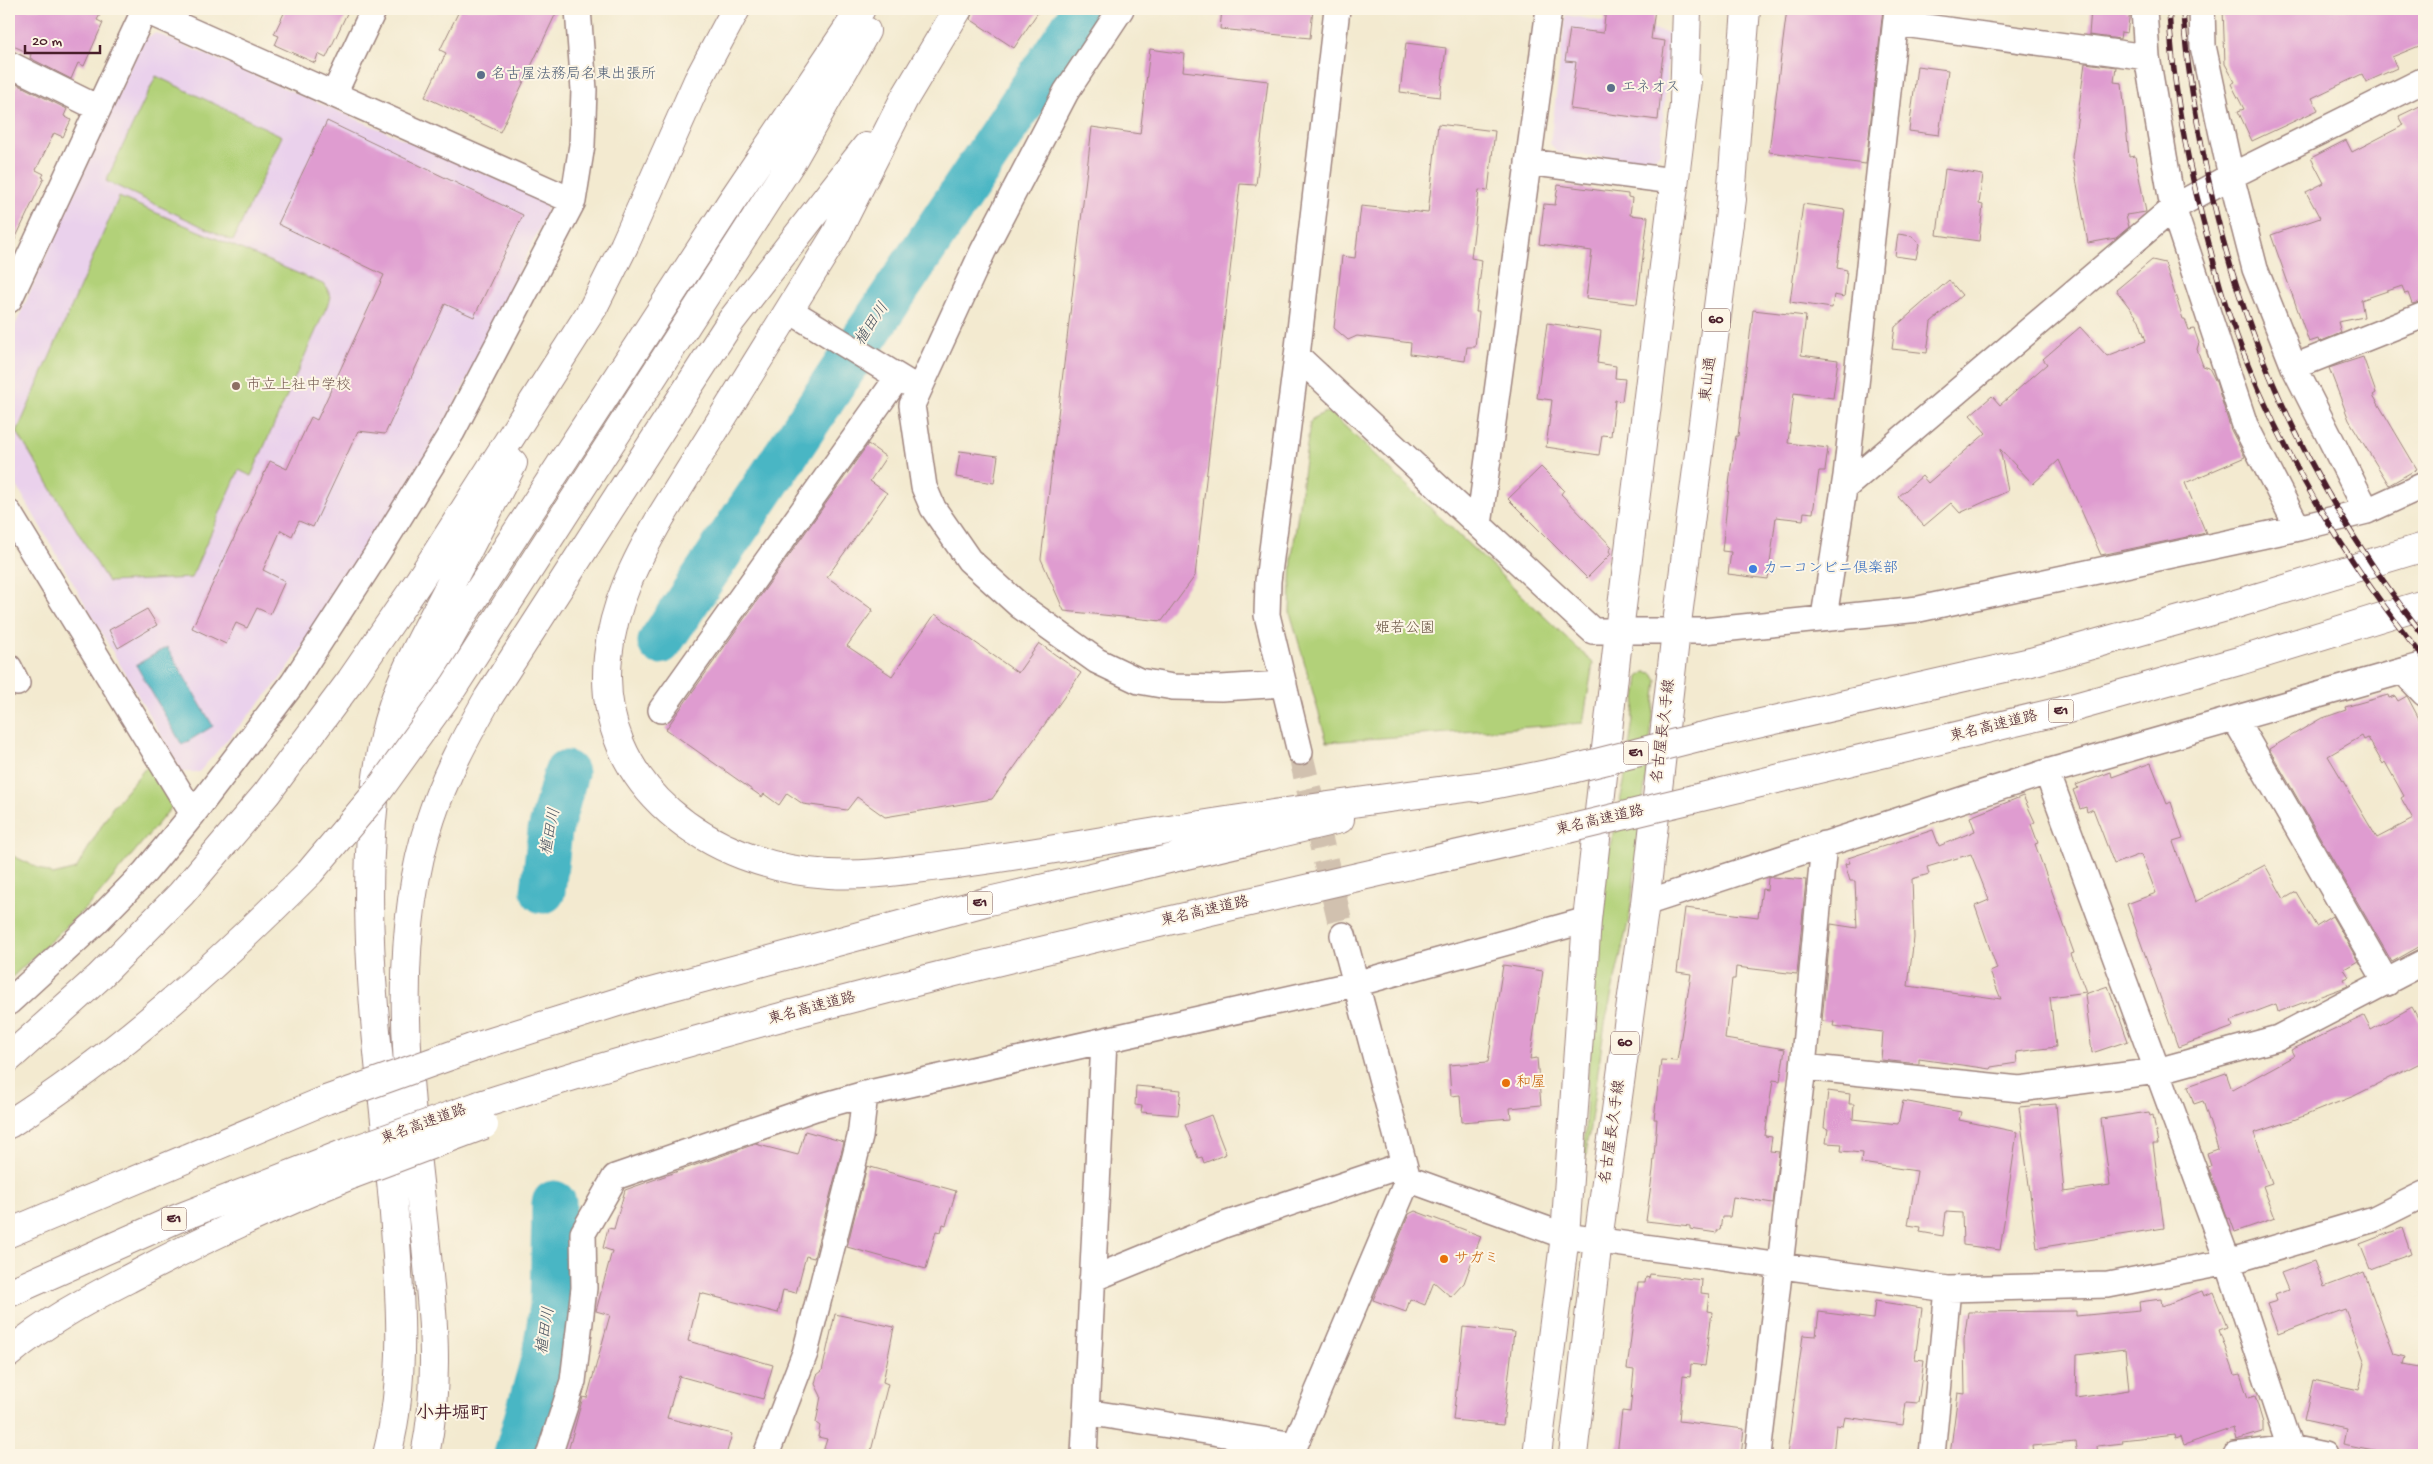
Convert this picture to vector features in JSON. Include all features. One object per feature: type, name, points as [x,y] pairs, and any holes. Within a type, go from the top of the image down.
[{"type":"main road","points":[[386,1455],[395,1412],[399,1368],[400,1323],[393,1208],[371,961],[372,822],[384,735],[395,699],[419,643],[632,229],[698,80],[736,9]]},
{"type":"main road","points":[[371,961],[378,872],[393,784],[405,738],[420,696],[440,653],[731,202],[861,9]]},
{"type":"main road","points":[[9,1124],[54,1095],[152,1020],[231,950],[310,872],[379,790],[454,686],[756,217],[792,160],[878,9]]},
{"type":"main road","points":[[958,9],[904,99],[835,236],[639,554],[613,623],[608,657],[607,688],[612,721],[622,748],[637,775],[656,800],[680,822],[733,852],[796,870],[828,874],[860,874],[968,863],[1258,814],[1494,784]]},
{"type":"main road","points":[[1684,103],[1687,9]]},
{"type":"main road","points":[[1538,1455],[1565,1236],[1587,920],[1619,631],[1696,9]]},
{"type":"main road","points":[[1729,223],[1746,9]]},
{"type":"main road","name":"東山通","points":[[1676,631],[1755,9]]},
{"type":"main road","points":[[425,1455],[435,1388],[436,1349],[417,1172],[406,1010],[408,953],[414,888],[431,818],[460,749],[488,698],[731,321],[904,99]]},
{"type":"main road","points":[[9,1058],[98,978],[142,935],[225,844],[267,793],[351,680],[419,581],[592,308]]},
{"type":"main road","name":"E1","points":[[9,1233],[326,1100],[472,1048],[640,995],[989,901],[1494,784],[1572,768],[1699,736],[2031,662],[2226,607],[2424,547]]},
{"type":"main road","name":"東名高速道路","points":[[9,1292],[176,1219],[347,1164],[482,1115],[560,1079],[778,1017],[1008,958],[1568,829],[2061,711],[2239,661],[2424,604]]},
{"type":"main road","name":"名古屋長久手線","points":[[1573,1455],[1598,1240],[1645,903],[1676,631]]},
{"type":"main road","points":[[9,1353],[98,1294],[159,1262],[285,1202],[347,1164]]},
{"type":"street","points":[[9,300],[145,9],[573,201]]},
{"type":"street","points":[[334,94],[374,9]]},
{"type":"street","points":[[9,1002],[96,922],[145,872],[193,814],[293,683],[378,552],[452,432],[573,201],[582,145],[584,90],[578,9]]},
{"type":"street","points":[[661,710],[912,385],[984,252],[1066,92],[1122,9]]},
{"type":"street","points":[[1300,752],[1267,615],[1268,582],[1297,356],[1337,9]]},
{"type":"street","points":[[1479,525],[1549,9]]},
{"type":"street","points":[[2144,9],[2147,57],[2173,208],[2245,424],[2298,528]]},
{"type":"street","points":[[2202,9],[2203,46],[2231,176],[2255,269],[2294,367],[2367,511]]},
{"type":"street","points":[[1824,617],[1844,488],[1896,16],[2147,57]]},
{"type":"street","points":[[9,64],[98,108]]},
{"type":"street","points":[[1844,488],[2173,208],[2231,176],[2424,80]]},
{"type":"street","points":[[1528,162],[1674,181]]},
{"type":"street","points":[[790,311],[912,385]]},
{"type":"street","points":[[2294,367],[2424,315]]},
{"type":"street","points":[[1297,356],[1593,631],[1703,631],[1824,617],[1919,609],[2298,528],[2367,511],[2424,486]]},
{"type":"street","points":[[912,385],[912,405],[924,487],[933,508],[969,560],[1020,606],[1097,661],[1139,681],[1173,687],[1221,688],[1284,684]]},
{"type":"street","points":[[9,513],[193,814]]},
{"type":"street","points":[[1645,903],[2047,772],[2414,668],[2424,694]]},
{"type":"street","points":[[2234,719],[2387,983]]},
{"type":"street","points":[[2047,772],[2228,1262],[2290,1452]]},
{"type":"street","points":[[1758,1455],[1803,1067],[1824,844]]},
{"type":"street","points":[[549,1455],[573,1381],[584,1288],[583,1233],[615,1177],[815,1108],[865,1094],[1355,984],[1587,920]]},
{"type":"street","points":[[1086,1412],[1295,1450],[1405,1172],[1355,984],[1344,935]]},
{"type":"street","points":[[1803,1067],[2020,1089],[2157,1071],[2278,1038],[2387,983],[2424,962]]},
{"type":"street","points":[[1084,1455],[1104,1041]]},
{"type":"street","points":[[766,1455],[805,1353],[860,1137],[865,1094]]},
{"type":"street","points":[[1092,1279],[1224,1224],[1405,1172],[1565,1236],[1948,1289],[2108,1285],[2228,1262],[2374,1219],[2424,1194]]},
{"type":"street","points":[[1932,1455],[1948,1289]]},
{"type":"street","points":[[2236,1455],[2290,1452],[2324,1455]]},
{"type":"shaded area","name":"エネオス","points":[[1566,15],[1670,33],[1660,153],[1652,161],[1558,153],[1550,143]]},
{"type":"shaded area","name":"市立上社中学校","points":[[156,33],[545,200],[547,213],[441,434],[370,551],[278,682],[199,772],[182,772],[9,472],[9,339],[143,39]]},
{"type":"green space","points":[[156,76],[282,136],[233,241],[106,181]]},
{"type":"green space","points":[[119,197],[325,285],[331,297],[251,476],[239,470],[191,578],[108,582],[17,432]]},
{"type":"green space","name":"姫若公園","points":[[1326,412],[1332,414],[1593,663],[1583,723],[1327,742],[1290,612],[1292,557],[1310,423],[1313,418]]},
{"type":"green space","points":[[1645,672],[1653,673],[1657,680],[1630,914],[1605,1023],[1582,1182],[1598,901],[1624,783],[1639,677]]},
{"type":"green space","points":[[147,766],[175,803],[96,898],[9,980],[9,854],[53,875],[76,869],[112,808]]},
{"type":"water","points":[[167,647],[213,726],[182,745],[136,665]]},
{"type":"building","points":[[9,9],[103,9],[97,20],[103,23],[84,66],[78,63],[71,79],[30,58],[31,54],[9,44]]},
{"type":"building","points":[[286,9],[349,9],[326,58],[318,54],[315,63],[275,45],[279,36],[274,34]]},
{"type":"building","name":"名古屋法務局名東出張所","points":[[460,9],[558,9],[500,132],[425,97],[446,53],[440,50]]},
{"type":"building","points":[[974,9],[1040,9],[1014,48],[970,19]]},
{"type":"building","points":[[1222,9],[1313,9],[1310,38],[1220,29]]},
{"type":"building","points":[[1606,9],[1655,9],[1651,39],[1665,41],[1658,91],[1661,91],[1658,120],[1570,109],[1576,62],[1565,61],[1570,29],[1603,33]]},
{"type":"building","points":[[1787,9],[1883,9],[1866,164],[1769,152]]},
{"type":"building","points":[[2091,9],[2126,9],[2125,11],[2130,12],[2127,33],[2121,32],[2120,39],[2089,35]]},
{"type":"building","points":[[2223,9],[2424,9],[2424,44],[2392,57],[2397,68],[2366,82],[2362,74],[2312,98],[2318,110],[2252,141],[2238,111],[2244,109],[2231,84],[2235,82],[2225,64]]},
{"type":"building","points":[[1406,43],[1446,48],[1440,97],[1400,92]]},
{"type":"building","points":[[1150,49],[1185,54],[1183,71],[1268,81],[1256,185],[1240,184],[1195,576],[1162,621],[1064,611],[1041,559],[1092,127],[1140,134]]},
{"type":"building","points":[[2085,63],[2116,67],[2114,82],[2122,83],[2129,157],[2135,156],[2146,212],[2126,215],[2129,227],[2116,238],[2088,243],[2072,157]]},
{"type":"building","points":[[1917,66],[1948,70],[1939,135],[1909,131]]},
{"type":"building","points":[[17,84],[67,109],[64,116],[71,120],[63,137],[54,133],[36,170],[44,174],[42,177],[44,178],[9,252],[9,102]]},
{"type":"building","points":[[2424,104],[2424,301],[2412,304],[2408,293],[2405,294],[2402,286],[2361,300],[2364,317],[2338,322],[2341,333],[2319,342],[2318,339],[2309,342],[2271,235],[2320,218],[2306,192],[2324,183],[2311,158],[2346,140],[2352,152],[2404,125],[2399,116]]},
{"type":"building","points":[[327,121],[523,215],[474,317],[445,304],[385,434],[358,431],[313,527],[299,521],[292,536],[281,530],[263,570],[285,581],[270,614],[257,608],[247,628],[236,623],[226,644],[192,628],[270,461],[287,469],[311,417],[317,420],[384,275],[278,224]]},
{"type":"building","points":[[1438,124],[1495,131],[1488,191],[1479,190],[1471,258],[1482,260],[1476,312],[1479,312],[1475,347],[1467,347],[1465,361],[1410,354],[1411,343],[1357,336],[1348,340],[1334,328],[1342,256],[1355,258],[1361,206],[1428,213]]},
{"type":"building","points":[[1945,169],[1983,175],[1979,204],[1983,205],[1979,241],[1937,235]]},
{"type":"building","points":[[1558,185],[1628,194],[1628,197],[1632,198],[1630,215],[1648,217],[1637,304],[1586,298],[1592,251],[1539,244],[1544,204],[1555,205]]},
{"type":"building","points":[[1803,204],[1845,210],[1837,268],[1847,270],[1844,297],[1834,295],[1832,308],[1790,302]]},
{"type":"building","points":[[1898,234],[1912,236],[1919,244],[1916,259],[1895,256]]},
{"type":"building","points":[[2152,260],[2165,263],[2183,319],[2185,319],[2189,330],[2194,329],[2199,343],[2197,349],[2203,366],[2209,368],[2216,382],[2231,430],[2245,457],[2185,483],[2206,533],[2101,555],[2059,460],[2033,484],[2000,449],[2008,491],[1960,513],[1951,503],[1924,526],[1898,497],[1922,476],[1928,483],[1986,433],[1970,415],[1992,396],[2000,405],[2047,364],[2043,359],[2080,327],[2107,356],[2146,341],[2139,320],[2116,290]]},
{"type":"building","points":[[1949,280],[1962,295],[1931,322],[1927,353],[1892,349],[1895,327]]},
{"type":"building","points":[[1753,310],[1806,316],[1801,355],[1838,360],[1833,398],[1794,393],[1788,443],[1828,448],[1825,471],[1819,471],[1813,513],[1804,512],[1803,520],[1776,517],[1768,579],[1728,574],[1731,552],[1722,551],[1731,467],[1736,436],[1738,436]]},
{"type":"building","points":[[1547,323],[1601,331],[1597,363],[1616,366],[1615,378],[1625,379],[1622,401],[1615,400],[1611,436],[1602,435],[1599,455],[1546,447],[1552,400],[1537,398]]},
{"type":"building","points":[[2363,357],[2376,393],[2373,395],[2417,469],[2389,485],[2349,420],[2329,368]]},
{"type":"building","points":[[868,444],[886,457],[870,481],[887,493],[827,577],[873,610],[847,646],[892,676],[935,614],[1018,673],[1039,643],[1081,673],[992,799],[885,817],[857,797],[847,810],[803,804],[787,793],[779,805],[764,794],[762,797],[666,729]]},
{"type":"building","points":[[960,451],[998,456],[994,483],[956,477]]},
{"type":"building","points":[[1541,467],[1564,490],[1561,494],[1612,547],[1609,551],[1611,554],[1587,578],[1508,499]]},
{"type":"building","points":[[147,609],[157,625],[118,648],[109,630]]},
{"type":"building","points":[[2388,695],[2389,698],[2395,696],[2398,701],[2407,696],[2424,728],[2424,944],[2392,962],[2269,749],[2320,719],[2346,710],[2345,707]],"holes":[[[2362,736],[2364,740],[2368,738],[2383,764],[2385,762],[2404,796],[2401,798],[2413,819],[2377,838],[2328,756]]]},
{"type":"building","points":[[2151,763],[2167,804],[2171,802],[2183,839],[2173,842],[2195,902],[2265,865],[2284,899],[2296,892],[2316,926],[2332,916],[2358,961],[2344,969],[2349,977],[2344,979],[2348,986],[2278,1012],[2276,1004],[2231,1021],[2233,1027],[2178,1047],[2127,904],[2156,893],[2141,854],[2114,864],[2093,809],[2087,812],[2086,807],[2080,809],[2073,790],[2078,788],[2076,785],[2111,772],[2112,777]]},
{"type":"building","points":[[2023,796],[2035,822],[2031,824],[2038,843],[2035,844],[2074,953],[2071,954],[2086,992],[2050,997],[2056,1047],[2016,1052],[2017,1063],[1991,1067],[1990,1069],[1919,1059],[1919,1064],[1881,1060],[1883,1032],[1833,1026],[1834,1022],[1822,1021],[1831,924],[1857,928],[1855,881],[1850,881],[1845,864],[1850,863],[1848,858],[1933,830],[1939,846],[1975,831],[1970,817]],"holes":[[[1971,854],[1989,900],[1975,906],[1997,969],[1990,972],[2001,999],[1908,986],[1914,938],[1912,879],[1929,874],[1927,867]]]},
{"type":"building","points":[[1768,878],[1806,880],[1797,974],[1736,967],[1735,979],[1732,979],[1725,1039],[1785,1049],[1780,1081],[1773,1080],[1765,1136],[1772,1137],[1770,1151],[1779,1152],[1773,1203],[1733,1197],[1730,1217],[1722,1217],[1720,1230],[1717,1230],[1717,1233],[1690,1229],[1690,1226],[1646,1221],[1653,1170],[1657,1119],[1654,1119],[1661,1060],[1677,1061],[1691,974],[1677,972],[1685,908],[1758,917],[1762,889],[1767,890]]},
{"type":"building","points":[[1503,965],[1543,971],[1530,1059],[1537,1058],[1541,1105],[1510,1108],[1511,1118],[1462,1122],[1460,1095],[1451,1096],[1449,1065],[1488,1062]]},
{"type":"building","points":[[2108,986],[2128,1041],[2092,1053],[2085,994]]},
{"type":"building","points":[[2412,1007],[2424,1029],[2424,1061],[2354,1096],[2254,1133],[2272,1183],[2263,1186],[2275,1218],[2235,1232],[2230,1218],[2227,1219],[2208,1167],[2211,1166],[2207,1153],[2218,1149],[2203,1101],[2194,1104],[2188,1086],[2226,1073],[2232,1090],[2294,1056],[2291,1050],[2364,1016],[2371,1030]]},
{"type":"building","points":[[1136,1086],[1181,1090],[1178,1115],[1141,1112],[1142,1106],[1135,1105]]},
{"type":"building","points":[[1828,1091],[1850,1094],[1849,1104],[1854,1104],[1853,1119],[1898,1124],[1903,1101],[1961,1112],[1959,1120],[2017,1132],[2000,1250],[1963,1245],[1962,1213],[1946,1212],[1943,1236],[1920,1232],[1921,1227],[1908,1225],[1917,1171],[1861,1163],[1862,1153],[1841,1151],[1842,1144],[1826,1143],[1828,1129],[1824,1128]]},
{"type":"building","points":[[2056,1104],[2064,1192],[2110,1185],[2101,1119],[2149,1112],[2150,1116],[2153,1115],[2158,1144],[2153,1144],[2164,1228],[2037,1248],[2019,1107]]},
{"type":"building","points":[[1211,1115],[1226,1154],[1204,1163],[1202,1157],[1198,1158],[1185,1125]]},
{"type":"building","points":[[805,1131],[844,1142],[814,1258],[806,1256],[796,1293],[783,1290],[778,1313],[700,1293],[688,1341],[773,1365],[763,1399],[679,1376],[667,1418],[732,1434],[726,1455],[567,1455],[583,1397],[587,1398],[610,1315],[596,1311],[612,1251],[603,1248],[608,1228],[614,1229],[625,1190],[755,1144],[798,1155]]},
{"type":"building","points":[[867,1166],[956,1191],[946,1225],[943,1224],[941,1232],[936,1231],[926,1269],[847,1247]]},
{"type":"building","points":[[1415,1211],[1481,1236],[1464,1283],[1451,1297],[1434,1282],[1425,1305],[1410,1299],[1406,1312],[1373,1300],[1409,1214]]},
{"type":"building","points":[[2402,1228],[2411,1254],[2370,1269],[2360,1244]]},
{"type":"building","points":[[2314,1261],[2324,1287],[2364,1272],[2394,1354],[2405,1357],[2403,1364],[2424,1368],[2424,1455],[2399,1455],[2343,1444],[2346,1429],[2304,1420],[2313,1380],[2359,1390],[2365,1363],[2345,1309],[2278,1334],[2267,1304],[2277,1301],[2275,1295],[2288,1290],[2281,1273]]},
{"type":"building","points":[[1650,1274],[1702,1280],[1701,1293],[1709,1294],[1707,1311],[1712,1312],[1705,1366],[1691,1364],[1690,1377],[1683,1376],[1679,1421],[1744,1429],[1741,1455],[1617,1455],[1622,1411],[1630,1412],[1634,1370],[1627,1369],[1638,1283],[1645,1283],[1646,1277],[1649,1278]]},
{"type":"building","points":[[2202,1291],[2204,1296],[2213,1292],[2227,1327],[2219,1330],[2235,1375],[2240,1374],[2248,1398],[2255,1396],[2263,1423],[2263,1432],[2236,1440],[2233,1428],[2184,1445],[2181,1436],[2176,1438],[2175,1434],[2122,1440],[2123,1443],[2097,1446],[2098,1455],[2077,1455],[2075,1442],[2033,1446],[2034,1455],[1950,1455],[1958,1393],[1965,1394],[1964,1340],[1968,1312],[2076,1311],[2076,1316],[2140,1310],[2139,1302],[2161,1299],[2162,1306]],"holes":[[[2125,1349],[2129,1390],[2076,1398],[2077,1355]]]},
{"type":"building","points":[[1875,1301],[1922,1308],[1915,1359],[1924,1360],[1918,1403],[1906,1402],[1903,1425],[1845,1417],[1843,1426],[1836,1425],[1833,1455],[1787,1455],[1803,1335],[1816,1336],[1819,1312],[1873,1319]]},
{"type":"building","points":[[835,1314],[894,1327],[883,1382],[888,1384],[870,1455],[822,1455],[827,1439],[818,1437],[820,1426],[816,1423],[821,1396],[815,1384],[817,1375],[822,1371]]},
{"type":"building","points":[[1463,1327],[1514,1332],[1503,1425],[1453,1420]]},
{"type":"waterway","name":"植田川","points":[[660,642],[1085,9]]},
{"type":"waterway","name":"植田川","points":[[543,891],[550,831],[566,773]]},
{"type":"waterway","name":"植田川","points":[[516,1455],[544,1356],[552,1306],[554,1203]]},
{"type":"tunnel","points":[[1300,752],[1343,935]]},
{"type":"railway","points":[[2169,9],[2176,89],[2191,169],[2221,289],[2246,359],[2265,405],[2311,493],[2364,578],[2424,658]]},
{"type":"railway","points":[[2183,9],[2185,41],[2192,89],[2214,205],[2232,272],[2254,337],[2280,400],[2311,462],[2345,522],[2382,580],[2424,636]]},
{"type":"place","name":"名古屋法務局名東出張所","points":[[481,75]]},
{"type":"place","name":"エネオス","points":[[1611,88]]},
{"type":"place","name":"市立上社中学校","points":[[236,386]]},
{"type":"place","name":"カーコンビニ倶楽部","points":[[1753,569]]},
{"type":"place","name":"和屋","points":[[1506,1083]]},
{"type":"place","name":"サガミ","points":[[1444,1259]]},
{"type":"district","name":"小井堀町","points":[[452,1414]]}]
